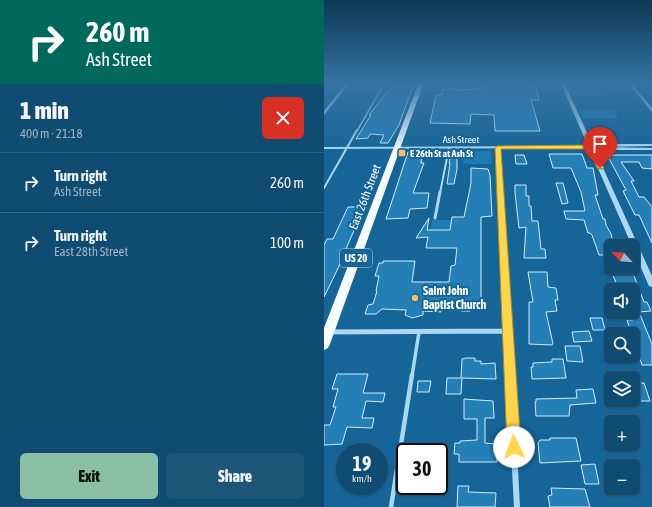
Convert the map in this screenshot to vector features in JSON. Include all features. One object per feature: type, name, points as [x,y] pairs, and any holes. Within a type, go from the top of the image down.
[{"type":"main road","name":"East 26th Street","points":[[324,344],[326,332],[413,106]]},
{"type":"street","points":[[574,106],[594,147],[652,284]]},
{"type":"street","name":"Ash Street","points":[[594,147],[600,145],[652,145]]},
{"type":"street","name":"Ash Street","points":[[324,148],[594,147],[601,149],[652,150]]},
{"type":"street","points":[[498,148],[517,507]]},
{"type":"street","points":[[326,332],[508,331]]},
{"type":"lane","points":[[324,188],[372,106]]},
{"type":"lane","points":[[436,218],[449,148]]},
{"type":"lane","points":[[391,507],[419,332]]},
{"type":"shaded area","points":[[579,110],[614,110],[618,118],[582,118]]},
{"type":"shaded area","points":[[465,151],[491,151],[492,164],[463,164]]},
{"type":"shaded area","points":[[432,220],[468,220],[481,229],[430,230]]},
{"type":"building","points":[[376,106],[406,106],[399,125],[388,143],[380,143],[384,135],[370,134],[368,138],[356,139],[371,115],[369,115]]},
{"type":"building","points":[[434,106],[533,106],[540,131],[495,131],[494,115],[471,114],[470,124],[430,123]]},
{"type":"building","points":[[452,150],[457,151],[457,169],[454,184],[447,184],[449,163]]},
{"type":"building","points":[[408,152],[422,152],[421,163],[424,163],[413,193],[429,193],[427,208],[410,209],[408,218],[386,219]]},
{"type":"building","points":[[549,154],[582,154],[587,168],[593,168],[598,195],[595,195],[603,219],[605,219],[612,239],[604,239],[604,255],[599,255],[592,235],[588,233],[584,220],[566,219],[564,211],[585,211],[581,192],[571,168],[553,168]]},
{"type":"building","points":[[515,155],[524,155],[527,164],[516,164]]},
{"type":"building","points":[[607,155],[652,155],[652,169],[642,168],[639,162],[621,162],[634,181],[631,181],[639,197],[644,197],[652,207],[652,243],[639,215],[635,215],[623,191],[626,190]]},
{"type":"building","points":[[471,168],[488,169],[490,175],[492,216],[481,217],[481,308],[470,308],[470,311],[461,311],[461,308],[441,307],[441,312],[423,311],[423,315],[412,318],[405,315],[406,310],[382,309],[376,314],[365,314],[368,305],[373,304],[379,276],[375,276],[379,263],[383,263],[383,261],[415,261],[412,282],[449,282],[451,266],[455,265],[457,248],[426,248],[428,237],[416,238],[429,218],[427,230],[450,230],[452,217],[464,217],[471,183]]},
{"type":"building","points":[[556,183],[563,183],[568,203],[562,204]]},
{"type":"building","points":[[515,185],[526,185],[526,196],[529,196],[532,221],[538,221],[541,249],[545,249],[546,258],[524,258],[526,227],[519,228]]},
{"type":"building","points":[[348,207],[364,207],[344,256],[324,297],[324,245],[327,239],[333,239]]},
{"type":"building","points":[[528,272],[547,272],[548,287],[556,288],[558,300],[555,300],[557,311],[546,312],[553,344],[551,345],[529,344],[529,302],[533,302]]},
{"type":"building","points":[[613,275],[634,275],[637,283],[616,283]]},
{"type":"building","points":[[640,292],[644,302],[647,302],[651,311],[640,312]]},
{"type":"building","points":[[640,314],[652,344],[652,365],[642,365],[640,359],[640,327],[629,327],[627,320],[640,319]]},
{"type":"building","points":[[590,318],[602,318],[604,330],[593,330]]},
{"type":"building","points":[[589,331],[592,341],[574,342],[572,332]]},
{"type":"building","points":[[565,346],[580,346],[583,362],[567,361]]},
{"type":"building","points":[[475,358],[475,361],[481,361],[481,364],[495,363],[496,379],[462,378],[461,394],[446,394],[447,378],[461,378],[462,359]]},
{"type":"building","points":[[552,359],[563,359],[566,378],[532,379],[531,367],[533,367],[533,363],[552,362]]},
{"type":"building","points":[[337,374],[368,374],[363,393],[385,393],[383,402],[366,401],[362,418],[374,418],[372,428],[347,427],[342,443],[324,445],[324,425],[330,425],[336,407],[333,407],[338,389],[332,389]]},
{"type":"building","points":[[418,381],[431,381],[429,392],[417,392]]},
{"type":"building","points":[[640,383],[644,383],[650,401],[640,401]]},
{"type":"building","points":[[593,389],[596,403],[570,405],[569,416],[536,416],[536,399],[577,398],[576,390]]},
{"type":"building","points":[[464,399],[493,401],[494,418],[485,418],[485,443],[496,444],[497,462],[459,462],[459,454],[454,454],[455,443],[460,443],[460,441],[477,440],[477,419],[464,419]]},
{"type":"building","points":[[550,438],[576,438],[581,461],[540,463],[538,443],[540,440],[550,440]]},
{"type":"building","points":[[595,464],[599,484],[585,484],[581,465]]},
{"type":"building","points":[[458,486],[469,486],[468,492],[496,493],[495,507],[457,507]]},
{"type":"building","points":[[551,488],[585,489],[590,507],[550,507],[548,496],[552,495]]},
{"type":"place","name":"E 26th St at Ash St","points":[[402,153]]},
{"type":"place","name":"Saint John Baptist Church","points":[[415,298]]},
{"type":"route","points":[[514,447],[498,148],[591,147],[600,168]]}]
